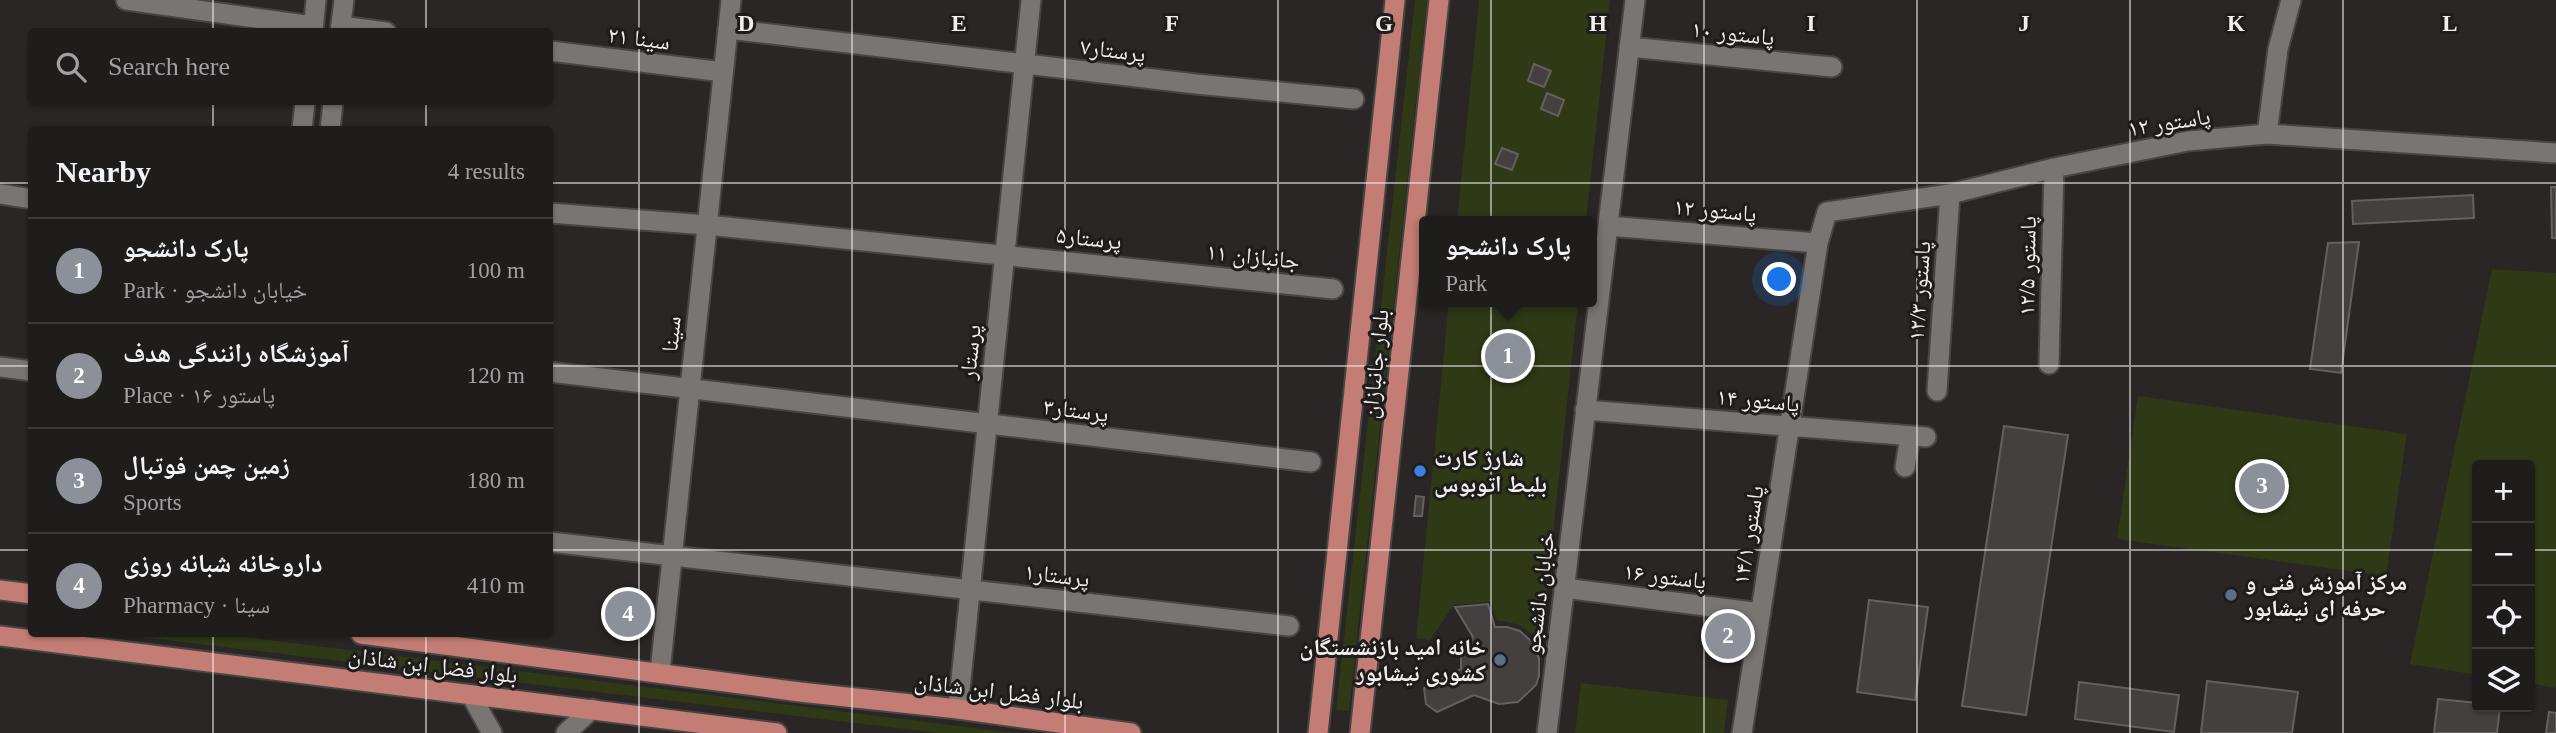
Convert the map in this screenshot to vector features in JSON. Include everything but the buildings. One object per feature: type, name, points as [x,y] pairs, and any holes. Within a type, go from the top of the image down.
[{"type":"main road","name":"بلوار جانبازان","points":[[1318,733],[1395,0]]},
{"type":"main road","name":"بلوار جانبازان","points":[[1360,733],[1439,0]]},
{"type":"main road","points":[[0,590],[28,594]]},
{"type":"main road","name":"بلوار فضل ابن شاذان","points":[[0,636],[28,637]]},
{"type":"main road","name":"بلوار فضل ابن شاذان","points":[[36,637],[777,733]]},
{"type":"main road","name":"بلوار فضل ابن شاذان","points":[[385,637],[1131,733]]},
{"type":"street","points":[[126,0],[307,28]]},
{"type":"street","points":[[313,28],[316,0]]},
{"type":"street","points":[[341,28],[344,0]]},
{"type":"street","name":"سینا","points":[[660,672],[731,0]]},
{"type":"street","name":"پرستار","points":[[958,709],[1031,0]]},
{"type":"street","name":"خیابان دانشجو","points":[[1547,733],[1635,0]]},
{"type":"street","points":[[2267,134],[2278,49],[2291,0]]},
{"type":"street","name":"پرستار۷","points":[[728,29],[1196,84],[1354,99]]},
{"type":"street","name":"پاستور ۱۰","points":[[1629,47],[1832,68]]},
{"type":"street","name":"سینا ۲۱","points":[[553,51],[723,72]]},
{"type":"street","points":[[302,126],[305,105]]},
{"type":"street","points":[[330,126],[333,105]]},
{"type":"street","name":"۱۲ پاستور","points":[[1818,243],[1827,212],[1950,194],[2054,168],[2188,141],[2267,134],[2556,153]]},
{"type":"street","name":"پاستور ۱۲/۵","points":[[2049,364],[2054,168]]},
{"type":"street","points":[[0,194],[28,198]]},
{"type":"street","name":"پاستور ۱۲/۳","points":[[1937,391],[1950,194]]},
{"type":"street","name":"پرستار۵","points":[[553,213],[707,225],[1167,271]]},
{"type":"street","name":"پاستور ۱۲","points":[[1608,226],[1818,243]]},
{"type":"street","name":"پاستور ۱۴/۱","points":[[1742,733],[1818,243]]},
{"type":"street","name":"جانبازان ۱۱","points":[[1167,271],[1333,289]]},
{"type":"street","points":[[0,366],[28,370]]},
{"type":"street","name":"پرستار۳","points":[[553,372],[1311,462]]},
{"type":"street","name":"پاستور ۱۴","points":[[1586,410],[1918,436],[1905,467]]},
{"type":"street","name":"پرستار۱","points":[[553,542],[1289,626]]},
{"type":"street","name":"پاستور ۱۶","points":[[1564,588],[1761,613]]},
{"type":"street","points":[[471,695],[492,733]]},
{"type":"street","points":[[566,733],[592,709]]},
{"type":"green space","points":[[1415,0],[1427,0],[1349,711],[1336,710]]},
{"type":"green space","points":[[1479,0],[1610,0],[1587,216],[1457,216]]},
{"type":"green space","points":[[2492,269],[2556,273],[2556,688],[2535,684],[2535,460],[2472,460],[2472,674],[2410,664]]},
{"type":"green space","points":[[1449,307],[1577,307],[1541,644],[1522,627],[1497,621],[1491,602],[1454,605],[1430,640],[1416,638]]},
{"type":"green space","points":[[2138,396],[2407,434],[2386,576],[2117,539]]},
{"type":"green space","points":[[141,637],[244,637],[1015,733],[938,733]]},
{"type":"green space","points":[[1581,683],[1728,700],[1724,733],[1575,733]]},
{"type":"place","name":"پارک دانشجو","points":[[1508,356]]},
{"type":"place","name":"شارژ کارت بلیط اتوبوس","points":[[1420,471]]},
{"type":"place","name":"زمین چمن فوتبال","points":[[2262,486]]},
{"type":"place","name":"مرکز آموزش فنی و حرفه ای نیشابور","points":[[2231,595]]},
{"type":"place","name":"داروخانه شبانه روزی","points":[[628,614]]},
{"type":"place","name":"آموزشگاه رانندگی هدف","points":[[1728,636]]},
{"type":"place","name":"خانه امید بازنشستگان کشوری نیشابور","points":[[1500,660]]}]
